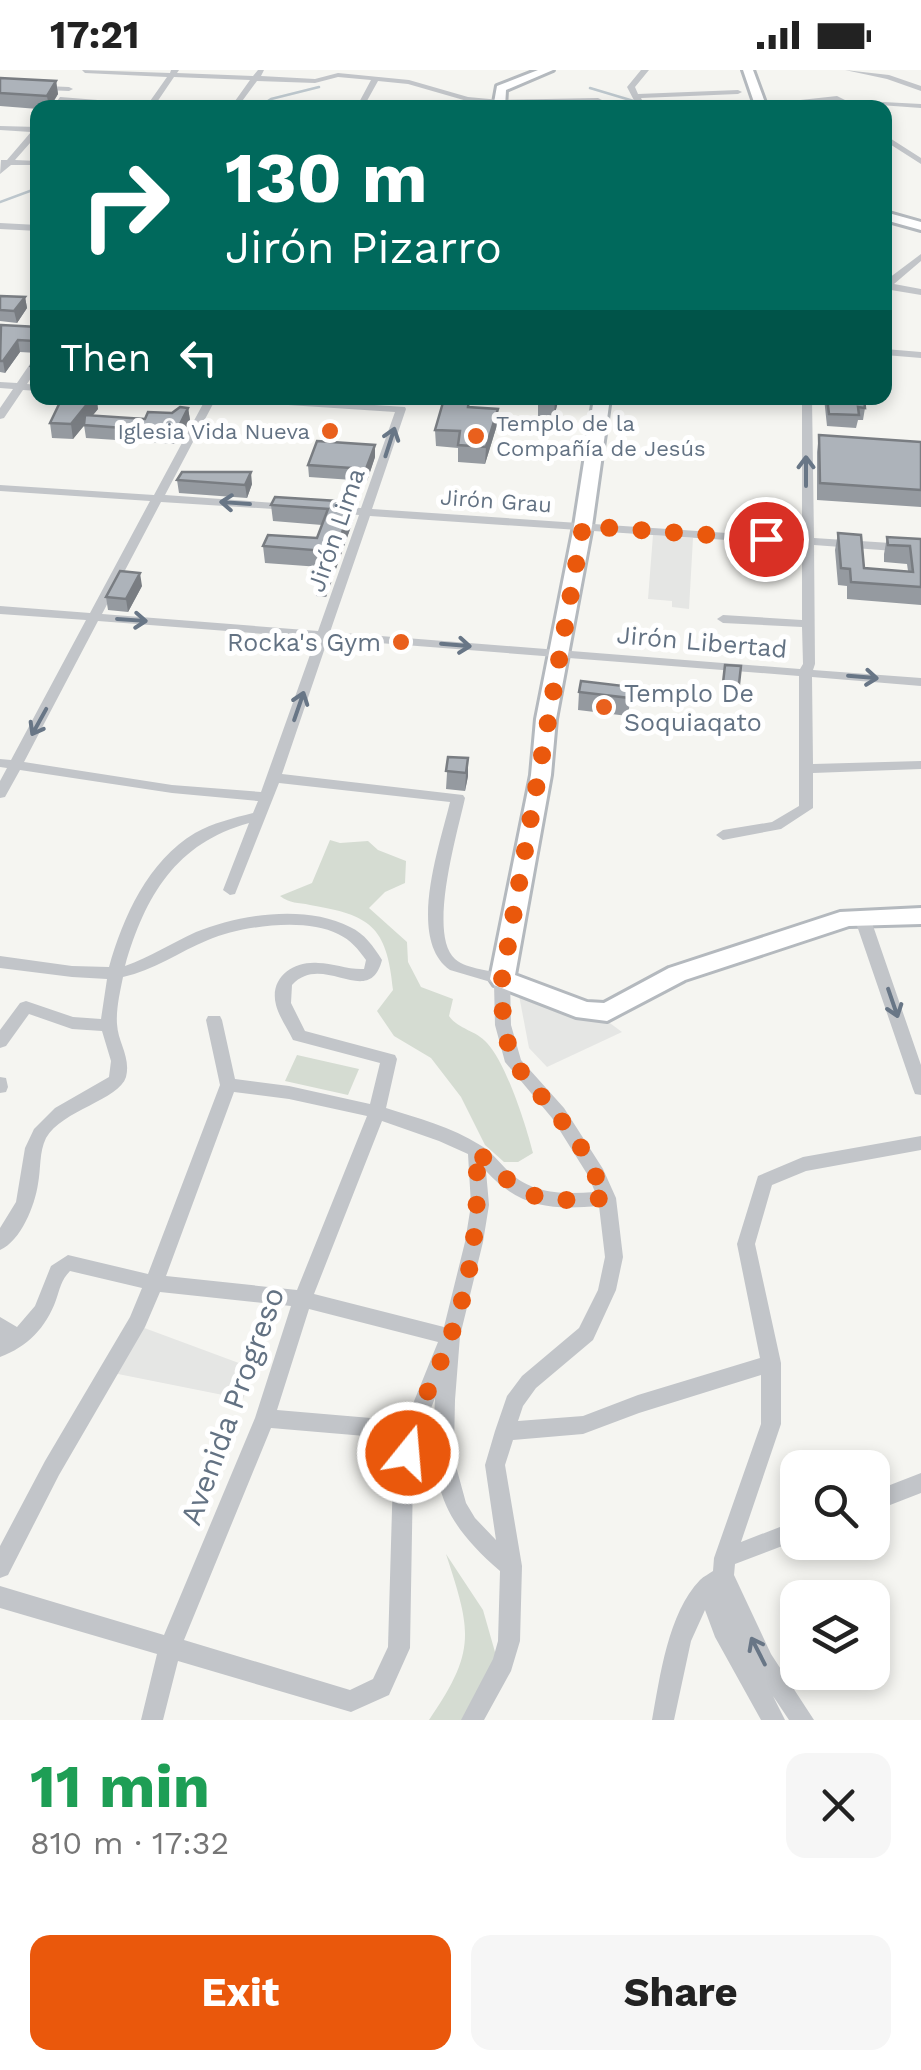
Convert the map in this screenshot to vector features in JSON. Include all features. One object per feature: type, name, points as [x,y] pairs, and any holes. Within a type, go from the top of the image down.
[{"type":"street","points":[[60,99],[85,70],[259,74],[309,80],[347,72],[431,87],[472,100]]},
{"type":"street","points":[[500,100],[499,92],[508,84],[548,70]]},
{"type":"street","points":[[638,100],[631,86],[645,70]]},
{"type":"street","points":[[751,70],[762,100]]},
{"type":"street","points":[[852,74],[865,71],[921,89]]},
{"type":"street","points":[[155,100],[173,72]]},
{"type":"street","points":[[238,100],[259,74]]},
{"type":"street","points":[[364,100],[376,78]]},
{"type":"street","points":[[0,86],[70,89]]},
{"type":"street","points":[[837,98],[840,86]]},
{"type":"street","points":[[659,100],[738,92]]},
{"type":"street","points":[[60,99],[71,100]]},
{"type":"street","points":[[816,100],[842,100]]},
{"type":"street","points":[[892,105],[921,106]]},
{"type":"street","points":[[0,128],[30,130]]},
{"type":"street","points":[[0,172],[4,162],[30,137]]},
{"type":"street","points":[[892,143],[921,162]]},
{"type":"street","points":[[4,162],[30,164]]},
{"type":"street","points":[[892,218],[921,226]]},
{"type":"street","points":[[0,226],[30,228]]},
{"type":"street","points":[[892,228],[921,235]]},
{"type":"street","points":[[892,281],[921,256]]},
{"type":"street","points":[[892,287],[921,292]]},
{"type":"street","points":[[892,353],[921,355]]},
{"type":"street","points":[[0,416],[30,372]]},
{"type":"street","points":[[0,386],[30,387]]},
{"type":"street","points":[[0,794],[8,764],[96,618],[206,405]]},
{"type":"street","name":"Jirón Lima","points":[[230,890],[274,778],[367,512],[399,405]]},
{"type":"street","points":[[472,1720],[503,1664],[509,1641],[510,1566],[495,1465],[505,1431],[514,1402],[529,1382],[586,1334],[607,1290],[614,1257],[607,1198],[567,1125],[513,1062],[503,1025],[502,979],[601,405]]},
{"type":"street","points":[[724,834],[758,830],[799,814],[808,800],[804,769],[805,673],[809,664],[806,405]]},
{"type":"street","points":[[807,436],[830,437]]},
{"type":"street","points":[[0,488],[309,508]]},
{"type":"street","name":"Jirón Grau","points":[[327,509],[921,549]]},
{"type":"street","name":"Jirón Libertad","points":[[0,610],[921,682]]},
{"type":"street","points":[[723,618],[809,624]]},
{"type":"street","points":[[8,764],[172,789],[266,797]]},
{"type":"street","points":[[804,769],[921,765]]},
{"type":"street","points":[[274,778],[458,798],[438,894],[436,942],[453,965],[585,1010],[608,1012],[677,974],[719,958],[862,917],[921,916]]},
{"type":"street","points":[[0,1242],[14,1225],[29,1190],[31,1155],[43,1128],[69,1106],[117,1080],[120,1051],[109,1026],[118,958],[161,871],[193,841],[221,826],[259,816]]},
{"type":"street","points":[[862,917],[921,1089]]},
{"type":"street","name":"Avenida Progreso","points":[[118,974],[213,932],[274,921],[308,921],[334,927],[365,946],[374,960],[370,972],[364,976],[325,968],[296,971],[284,984],[283,1002],[299,1036],[305,1040],[344,1044],[389,1059],[376,1115],[303,1299],[265,1418],[170,1647],[152,1720]]},
{"type":"street","points":[[0,962],[118,974]]},
{"type":"street","points":[[0,1042],[26,1008],[72,1024],[109,1026]]},
{"type":"street","points":[[0,1568],[52,1468],[138,1320],[154,1283],[228,1084],[214,1020]]},
{"type":"street","points":[[228,1084],[312,1097],[476,1150],[509,1183],[552,1202],[607,1198]]},
{"type":"street","points":[[663,1720],[678,1642],[718,1574],[770,1424],[771,1364],[746,1244],[764,1181],[803,1164],[921,1144]]},
{"type":"street","points":[[476,1150],[480,1205],[451,1336],[445,1435],[449,1484],[458,1509],[472,1530],[510,1566]]},
{"type":"street","points":[[0,1325],[8,1345],[41,1314],[56,1272],[68,1264],[154,1283],[303,1299],[451,1336]]},
{"type":"street","points":[[0,1596],[351,1701],[381,1687],[398,1648],[403,1475],[412,1430],[451,1336]]},
{"type":"street","points":[[505,1431],[583,1425],[638,1404],[771,1364]]},
{"type":"street","points":[[265,1418],[412,1430]]},
{"type":"street","points":[[890,1495],[921,1483]]},
{"type":"street","points":[[718,1574],[780,1540]]},
{"type":"street","points":[[718,1574],[724,1628],[774,1720]]},
{"type":"street","points":[[718,1574],[763,1662],[803,1720]]},
{"type":"shaded area","points":[[653,535],[693,538],[689,609],[672,607],[672,601],[648,599]]},
{"type":"shaded area","points":[[330,840],[368,841],[378,850],[406,861],[405,883],[385,892],[369,908],[407,942],[408,962],[421,987],[453,999],[449,1016],[483,1039],[494,1052],[514,1095],[533,1153],[518,1162],[504,1162],[485,1145],[461,1097],[431,1058],[394,1036],[377,1011],[393,990],[386,951],[372,927],[347,914],[280,896],[312,883]]},
{"type":"shaded area","points":[[518,990],[603,1018],[622,1032],[547,1067],[529,1048]]},
{"type":"shaded area","points":[[297,1055],[359,1069],[348,1095],[285,1081]]},
{"type":"shaded area","points":[[139,1326],[255,1369],[243,1399],[113,1373]]},
{"type":"shaded area","points":[[446,1554],[483,1610],[499,1666],[473,1720],[429,1720],[455,1675],[465,1640],[461,1603]]},
{"type":"building","points":[[0,78],[56,81],[47,96],[0,93]]},
{"type":"building","points":[[0,296],[25,297],[14,311],[0,310]]},
{"type":"building","points":[[1,325],[30,327],[30,341],[18,340],[0,361]]},
{"type":"building","points":[[59,405],[86,405],[71,424],[50,423]]},
{"type":"building","points":[[442,405],[498,409],[486,447],[458,445],[460,431],[435,430]]},
{"type":"building","points":[[828,405],[865,405],[858,407],[859,415],[829,414]]},
{"type":"building","points":[[180,407],[188,408],[176,432],[84,425],[85,415],[145,419],[148,412],[172,413]]},
{"type":"building","points":[[819,435],[921,442],[921,490],[820,483]]},
{"type":"building","points":[[317,441],[375,445],[366,469],[308,465]]},
{"type":"building","points":[[182,472],[251,472],[245,485],[177,480]]},
{"type":"building","points":[[275,497],[353,502],[325,580],[315,579],[326,551],[263,546],[268,535],[317,538],[328,509],[271,505]]},
{"type":"building","points":[[838,533],[861,535],[864,568],[913,572],[910,546],[888,545],[887,537],[921,539],[921,587],[851,582],[850,569],[841,568]]},
{"type":"building","points":[[120,571],[140,573],[126,599],[106,597]]},
{"type":"building","points":[[725,665],[741,666],[739,684],[723,683]]},
{"type":"building","points":[[581,681],[632,687],[630,698],[579,692]]},
{"type":"building","points":[[448,757],[468,758],[466,773],[446,771]]},
{"type":"waterway","points":[[269,100],[319,87]]},
{"type":"waterway","points":[[590,88],[630,100]]},
{"type":"waterway","points":[[0,202],[30,191]]},
{"type":"place","name":"Iglesia Vida Nueva","points":[[330,431]]},
{"type":"place","name":"Templo de la Compañía de Jesús","points":[[476,436]]},
{"type":"place","name":"Rocka's Gym","points":[[401,642]]},
{"type":"place","name":"Templo De Soquiaqato","points":[[604,707]]},
{"type":"route","points":[[408,1453],[412,1430],[455,1324],[474,1242],[480,1205],[476,1150],[509,1183],[529,1195],[552,1202],[607,1198],[576,1138],[513,1062],[503,1025],[502,979],[542,774],[546,719],[583,526],[766,539]]}]
